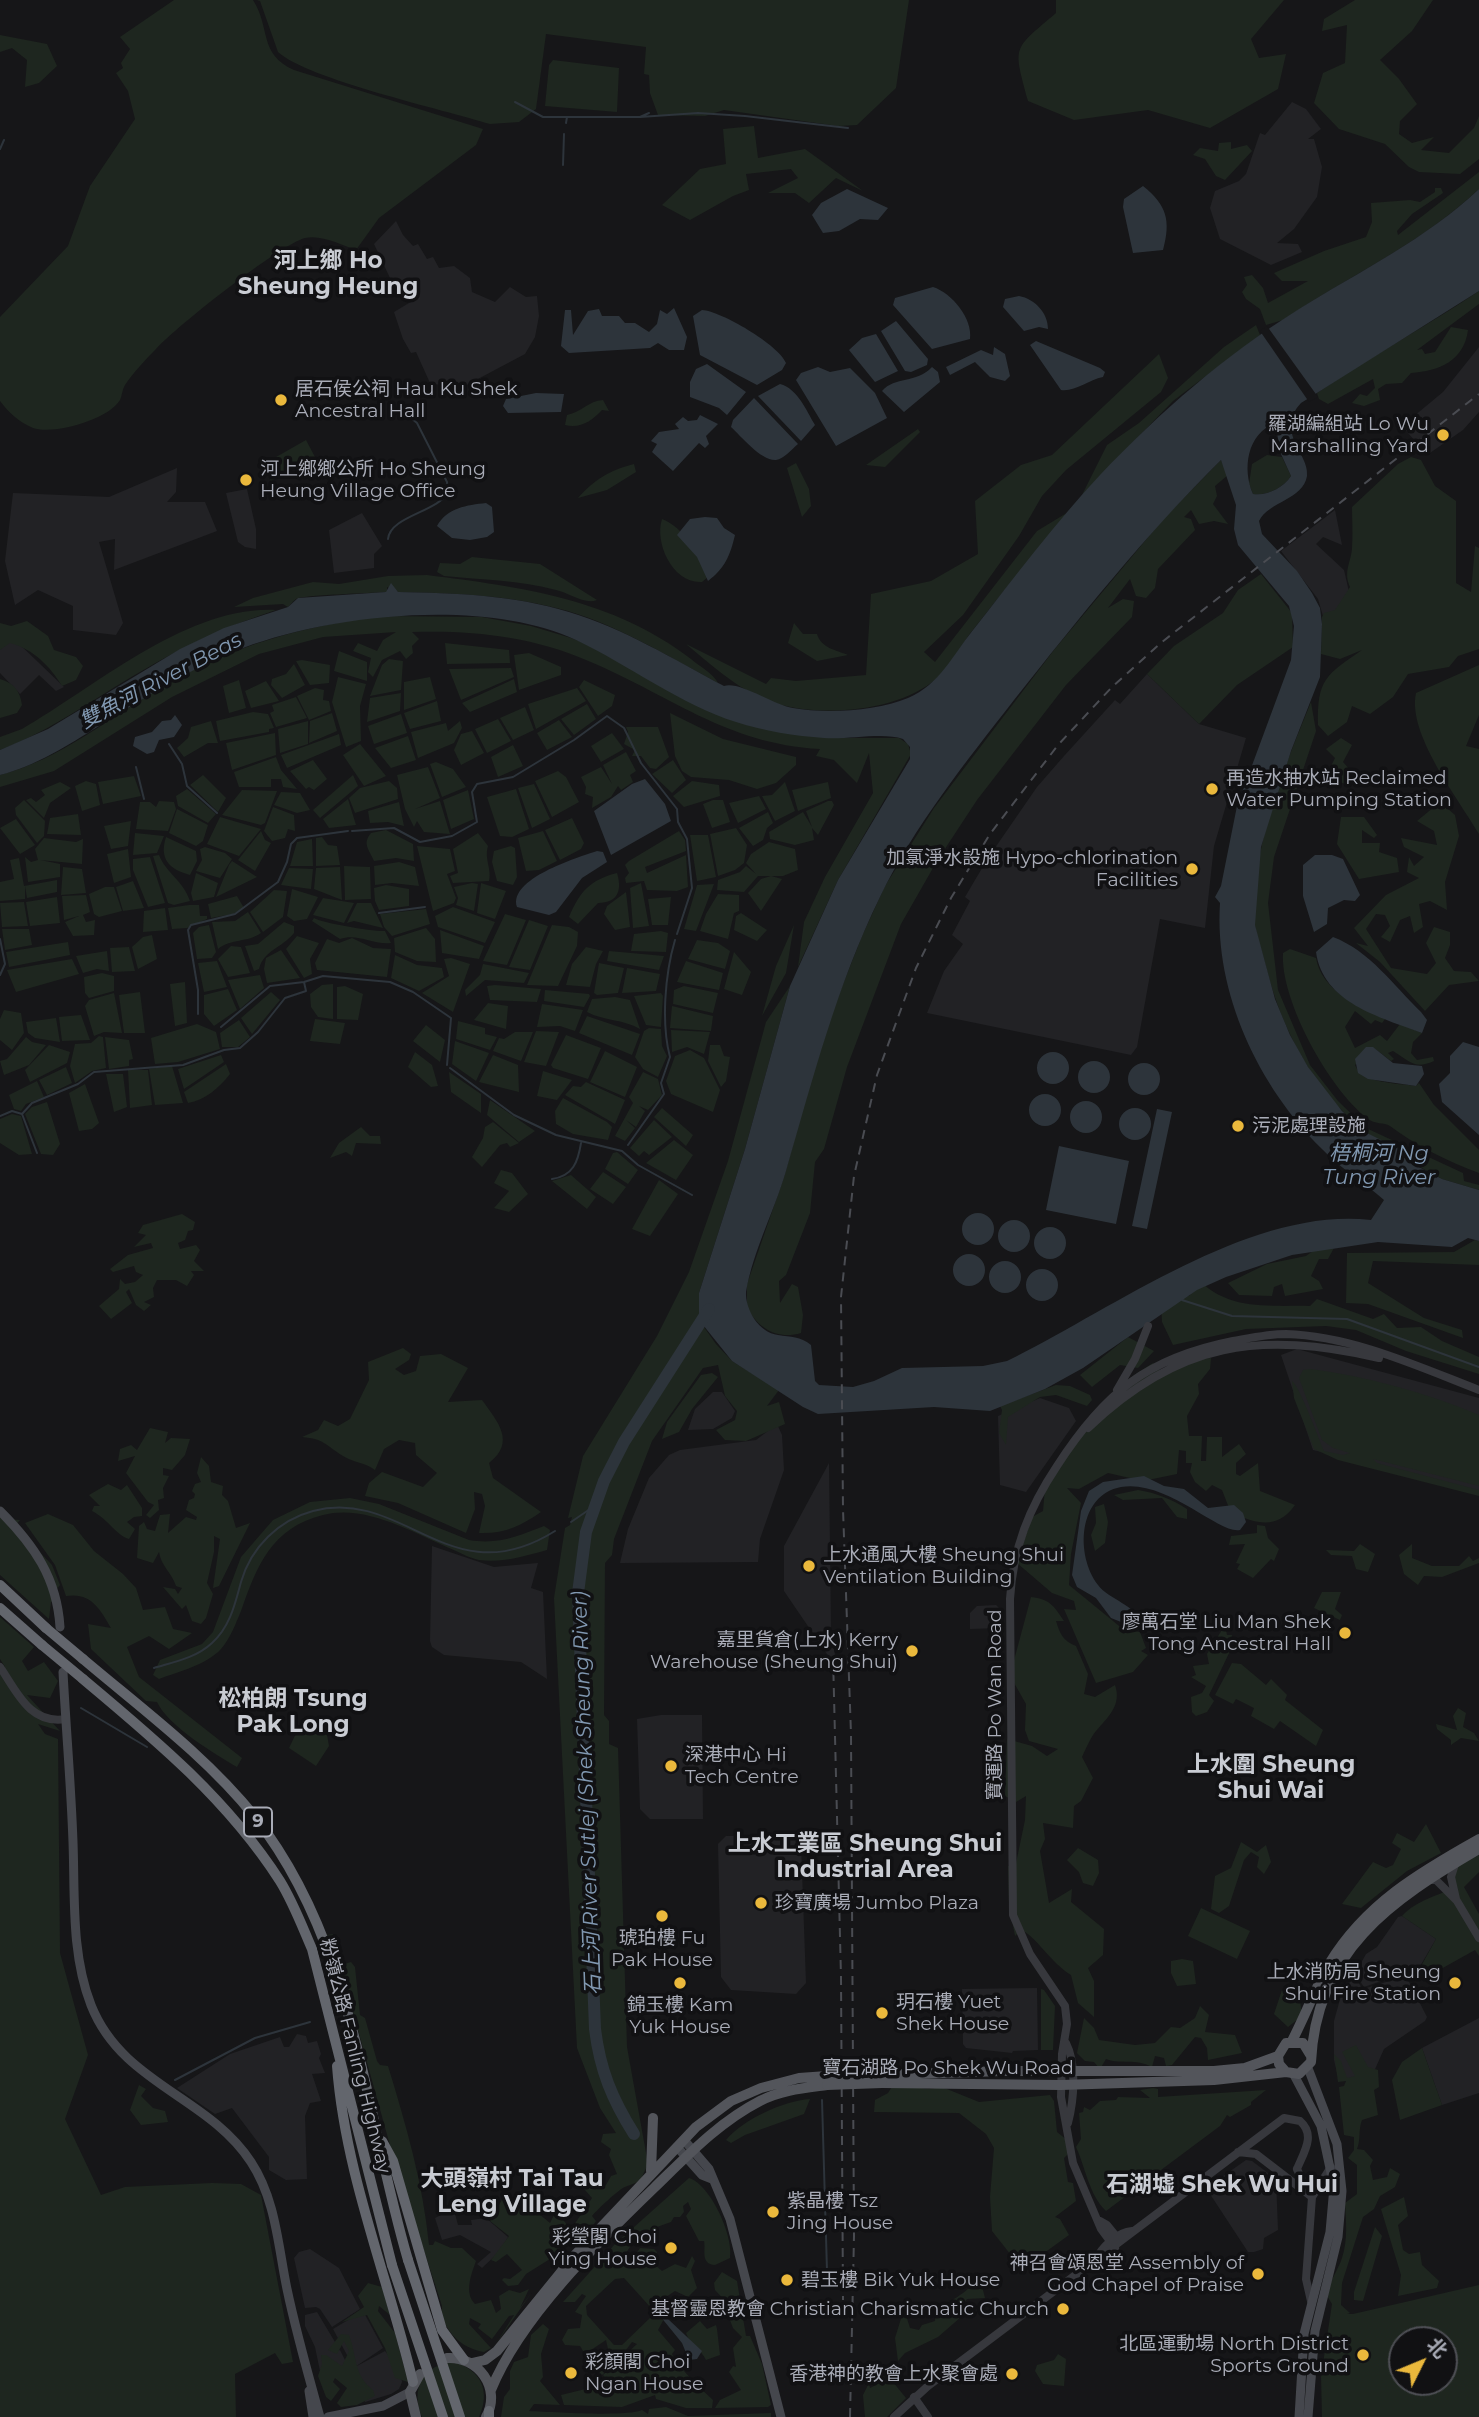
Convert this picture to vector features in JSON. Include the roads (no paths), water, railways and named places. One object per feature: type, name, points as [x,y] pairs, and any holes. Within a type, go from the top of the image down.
[{"type":"highway","name":"粉嶺公路 Fanling Highway","points":[[0,1585],[46,1628],[205,1763],[241,1800],[279,1851],[303,1892],[327,1945],[379,2136],[382,2164],[408,2260],[460,2417]]},
{"type":"highway","name":"粉嶺公路 Fanling Highway","points":[[0,1608],[192,1773],[254,1844],[274,1872],[312,1949],[392,2265],[443,2417]]},
{"type":"highway","points":[[336,2043],[339,2101],[356,2177],[414,2383]]},
{"type":"highway","points":[[379,2136],[393,2161],[442,2330],[468,2361]]},
{"type":"main road","points":[[0,1511],[32,1545],[44,1564],[55,1592],[60,1627]]},
{"type":"main road","points":[[63,1672],[78,1955],[91,2005],[103,2030],[138,2070],[213,2121],[250,2161],[269,2201],[309,2383],[320,2417]]},
{"type":"main road","name":"寶石湖路 Po Shek Wu Road","points":[[468,2361],[485,2360],[497,2351],[575,2255],[651,2172],[718,2110],[751,2091],[785,2081],[1066,2071],[1214,2071],[1245,2068],[1278,2056],[1283,2046],[1292,2041],[1331,1961],[1362,1919],[1413,1877],[1479,1839]]},
{"type":"main road","points":[[1308,2417],[1315,2331],[1338,2237],[1342,2191],[1334,2134],[1308,2068],[1315,2018],[1346,1956],[1378,1917],[1423,1881],[1479,1849]]},
{"type":"main road","points":[[1292,2041],[1307,2046],[1311,2056]]},
{"type":"main road","points":[[1278,2056],[1279,2064],[1290,2074],[1314,2108],[1331,2166],[1334,2187],[1330,2232],[1311,2301],[1302,2350],[1299,2417]]},
{"type":"main road","name":"寶石湖路 Po Shek Wu Road","points":[[882,2079],[1072,2085],[1214,2080],[1290,2074],[1308,2068]]},
{"type":"main road","name":"寶石湖路 Po Shek Wu Road","points":[[491,2390],[506,2359],[552,2297],[601,2239],[689,2153],[727,2122],[764,2098],[827,2080]]},
{"type":"main road","points":[[651,2172],[653,2118]]},
{"type":"main road","points":[[680,2143],[709,2169],[733,2228],[780,2417]]},
{"type":"main road","points":[[447,2358],[468,2361],[485,2376],[491,2390],[488,2415]]},
{"type":"main road","points":[[309,2383],[313,2417]]},
{"type":"main road","points":[[328,2417],[383,2406],[414,2383]]},
{"type":"main road","points":[[414,2383],[416,2417]]},
{"type":"street","points":[[1115,1392],[1135,1359],[1148,1326]]},
{"type":"street","name":"寶運路 Po Wan Road","points":[[1116,2242],[1100,2221],[1077,2175],[1068,2124],[1062,2109],[1061,2085],[1066,2071],[1067,2015],[1062,1999],[1030,1954],[1013,1915],[1010,1615],[1012,1570],[1022,1530],[1034,1500],[1097,1409],[1115,1392],[1147,1371],[1198,1350],[1283,1334],[1334,1339],[1479,1390]]},
{"type":"street","name":"寶運路 Po Wan Road","points":[[1068,1449],[1106,1410],[1136,1387],[1202,1355],[1282,1343],[1409,1364]]},
{"type":"street","points":[[0,1667],[27,1708],[47,1718],[66,1719]]},
{"type":"street","points":[[1457,1902],[1451,1873],[1458,1861]]},
{"type":"street","points":[[1423,1881],[1440,1882],[1457,1902],[1479,1938]]},
{"type":"street","name":"寶運路 Po Wan Road","points":[[1066,2071],[1072,2085],[1068,2124]]},
{"type":"street","points":[[894,2417],[914,2397],[1281,2120],[1300,2120],[1307,2129],[1309,2140],[1297,2169],[1303,2182],[1322,2180]]},
{"type":"street","points":[[1253,2141],[1256,2154]]},
{"type":"street","points":[[1238,2152],[1256,2154],[1312,2197]]},
{"type":"street","points":[[1311,2301],[1306,2279],[1312,2197],[1331,2166]]},
{"type":"street","points":[[1282,2172],[1297,2169]]},
{"type":"street","points":[[914,2397],[928,2417]]},
{"type":"water","points":[[1143,186],[1162,207],[1167,230],[1163,250],[1133,253],[1123,207],[1124,199]]},
{"type":"water","points":[[847,189],[888,208],[878,220],[860,219],[839,231],[823,233],[812,215],[821,203]]},
{"type":"water","points":[[1479,189],[1479,291],[1301,403],[1291,424],[1295,442],[1304,459],[1307,476],[1304,484],[1293,496],[1270,509],[1259,521],[1262,534],[1297,571],[1312,593],[1320,608],[1322,624],[1320,677],[1291,751],[1261,847],[1255,925],[1275,999],[1290,1035],[1308,1067],[1342,1111],[1367,1133],[1403,1151],[1407,1161],[1442,1179],[1479,1190],[1479,1241],[1468,1238],[1452,1247],[1378,1242],[1292,1255],[1226,1277],[1197,1290],[1083,1368],[1045,1389],[990,1411],[934,1407],[818,1414],[732,1361],[699,1320],[699,1293],[745,1149],[790,986],[838,880],[910,759],[910,747],[903,739],[885,736],[824,738],[757,728],[696,706],[576,640],[540,627],[499,619],[455,615],[410,616],[321,626],[243,648],[169,683],[51,754],[0,775],[0,750],[48,729],[180,649],[224,628],[288,607],[298,598],[386,592],[391,583],[398,592],[506,598],[569,612],[628,635],[724,686],[739,687],[793,708],[851,710],[882,706],[908,698],[937,677],[1067,512],[1123,451],[1170,407],[1219,365],[1271,327],[1392,254],[1459,207]],"holes":[[[1275,423],[1281,454],[1291,476],[1274,490],[1253,494],[1248,474],[1249,453],[1258,435]],[[1221,460],[1236,505],[1234,529],[1238,545],[1289,606],[1294,626],[1291,660],[1237,806],[1221,886],[1215,897],[1220,903],[1220,937],[1225,971],[1245,1036],[1260,1068],[1279,1097],[1299,1124],[1329,1156],[1384,1200],[1371,1220],[1325,1220],[1278,1229],[1230,1245],[1136,1290],[1007,1361],[983,1366],[902,1368],[853,1387],[819,1385],[815,1381],[811,1345],[799,1338],[765,1330],[754,1319],[746,1292],[786,1171],[827,1032],[865,930],[909,845],[959,771],[1114,577],[1166,517]]]},
{"type":"water","points":[[933,287],[954,301],[965,315],[970,339],[932,349],[893,305],[895,298]]},
{"type":"water","points":[[1019,296],[1040,308],[1048,329],[1039,327],[1024,331],[1003,307],[1005,299]]},
{"type":"water","points":[[674,308],[687,337],[684,350],[669,350],[658,343],[650,348],[569,353],[561,346],[565,310],[571,310],[573,335],[588,311],[599,309],[602,316],[619,316],[625,323],[635,323],[649,332],[657,324],[660,310],[667,314]]},
{"type":"water","points":[[702,310],[722,316],[773,347],[786,363],[782,370],[757,385],[700,355],[693,316]]},
{"type":"water","points":[[896,321],[928,359],[927,365],[911,372],[905,371],[881,331]]},
{"type":"water","points":[[876,334],[898,371],[875,382],[849,350],[862,338]]},
{"type":"water","points":[[1036,341],[1100,368],[1105,372],[1103,377],[1061,390],[1030,345]]},
{"type":"water","points":[[994,347],[1005,354],[1010,376],[1005,381],[990,377],[975,362],[950,375],[946,367],[981,350],[993,355]]},
{"type":"water","points":[[707,364],[746,392],[727,415],[719,408],[690,397],[690,382],[696,369]]},
{"type":"water","points":[[818,367],[830,372],[850,368],[875,393],[887,418],[836,446],[796,380],[801,373]]},
{"type":"water","points":[[932,367],[938,372],[940,382],[904,412],[882,391],[893,383],[919,376]]},
{"type":"water","points":[[780,384],[797,395],[815,425],[801,441],[758,396]]},
{"type":"water","points":[[536,393],[564,394],[561,412],[508,413],[503,406],[506,399]]},
{"type":"water","points":[[754,398],[798,444],[779,459],[764,457],[731,427],[733,420]]},
{"type":"water","points":[[700,415],[718,424],[706,436],[709,444],[705,448],[699,443],[673,471],[652,452],[657,444],[651,441],[659,432],[679,429],[675,424],[683,417],[688,421],[697,420]]},
{"type":"water","points":[[486,503],[492,507],[494,532],[487,537],[470,540],[452,538],[437,526],[452,511]]},
{"type":"water","points":[[717,518],[724,528],[735,535],[726,561],[708,581],[697,557],[677,535],[690,519]]},
{"type":"water","points":[[175,715],[182,725],[174,737],[159,740],[154,752],[147,754],[133,746],[135,737],[152,732],[162,721],[171,720]]},
{"type":"water","points":[[645,779],[665,804],[671,821],[611,855],[594,811],[632,784]]},
{"type":"water","points":[[597,851],[603,852],[607,862],[582,878],[556,912],[549,915],[517,907],[517,897],[523,887],[533,879],[560,864]]},
{"type":"water","points":[[1315,855],[1332,855],[1343,859],[1360,895],[1355,901],[1344,900],[1328,908],[1327,924],[1314,932],[1303,896],[1303,865]]},
{"type":"water","points":[[1333,937],[1370,960],[1421,1012],[1427,1020],[1422,1033],[1356,1006],[1330,984],[1321,969],[1316,952]]},
{"type":"water","points":[[1463,1042],[1479,1047],[1479,1135],[1442,1102],[1439,1084],[1450,1073],[1450,1056]]},
{"type":"water","points":[[1366,1047],[1373,1047],[1393,1063],[1422,1066],[1424,1074],[1416,1086],[1368,1079],[1358,1073],[1355,1059]]},
{"type":"water","points":[[1053,1052],[1064,1057],[1069,1068],[1064,1079],[1053,1084],[1042,1079],[1037,1068],[1042,1057]]},
{"type":"water","points":[[1094,1061],[1105,1066],[1110,1077],[1105,1088],[1094,1093],[1083,1088],[1078,1077],[1083,1066]]},
{"type":"water","points":[[1144,1063],[1155,1068],[1160,1079],[1155,1090],[1144,1095],[1133,1090],[1128,1079],[1133,1068]]},
{"type":"water","points":[[1045,1094],[1056,1099],[1061,1110],[1056,1121],[1045,1126],[1034,1121],[1029,1110],[1034,1099]]},
{"type":"water","points":[[1086,1101],[1097,1106],[1102,1117],[1097,1128],[1086,1133],[1075,1128],[1070,1117],[1075,1106]]},
{"type":"water","points":[[1135,1108],[1146,1113],[1151,1124],[1146,1135],[1135,1140],[1124,1135],[1119,1124],[1124,1113]]},
{"type":"water","points":[[1157,1109],[1172,1112],[1147,1229],[1132,1226]]},
{"type":"water","points":[[1059,1146],[1129,1161],[1116,1224],[1046,1210]]},
{"type":"water","points":[[978,1213],[989,1218],[994,1229],[989,1240],[978,1245],[967,1240],[962,1229],[967,1218]]},
{"type":"water","points":[[1014,1220],[1025,1225],[1030,1236],[1025,1247],[1014,1252],[1003,1247],[998,1236],[1003,1225]]},
{"type":"water","points":[[1050,1227],[1061,1232],[1066,1243],[1061,1254],[1050,1259],[1039,1254],[1034,1243],[1039,1232]]},
{"type":"water","points":[[969,1254],[980,1259],[985,1270],[980,1281],[969,1286],[958,1281],[953,1270],[958,1259]]},
{"type":"water","points":[[1005,1261],[1016,1266],[1021,1277],[1016,1288],[1005,1293],[994,1288],[989,1277],[994,1266]]},
{"type":"water","points":[[1042,1269],[1053,1274],[1058,1285],[1053,1296],[1042,1301],[1031,1296],[1026,1285],[1031,1274]]},
{"type":"water","points":[[1144,1476],[1164,1486],[1184,1489],[1208,1508],[1234,1505],[1243,1513],[1246,1522],[1240,1530],[1231,1529],[1174,1498],[1138,1487],[1121,1487],[1107,1492],[1096,1501],[1085,1528],[1086,1558],[1098,1585],[1138,1617],[1140,1623],[1136,1628],[1111,1618],[1096,1598],[1077,1587],[1072,1575],[1081,1511],[1089,1491],[1103,1482]]},
{"type":"water","points":[[663,2302],[673,2307],[668,2319],[702,2351],[697,2359],[689,2360],[682,2343],[660,2316],[659,2307]]},
{"type":"waterway","points":[[515,102],[543,117],[640,117],[649,113]]},
{"type":"waterway","points":[[640,117],[698,113],[848,128]]},
{"type":"waterway","points":[[566,123],[567,117]]},
{"type":"waterway","points":[[563,165],[564,134]]},
{"type":"waterway","points":[[0,149],[4,140]]},
{"type":"waterway","points":[[388,539],[397,525],[435,505],[448,492],[447,482],[417,423],[411,418]]},
{"type":"waterway","points":[[352,831],[394,828],[420,842],[452,836],[477,822],[472,792],[477,784],[513,777],[574,740],[607,716],[624,728],[641,763],[677,809],[678,822],[687,839],[692,888],[677,934]]},
{"type":"waterway","points":[[169,744],[182,764],[187,786],[217,813]]},
{"type":"waterway","points":[[136,767],[144,799]]},
{"type":"waterway","points":[[198,1014],[198,990],[188,930],[191,925],[235,914],[278,882],[291,844],[297,838],[348,831]]},
{"type":"waterway","points":[[379,913],[425,907]]},
{"type":"waterway","points":[[0,939],[5,964],[0,975]]},
{"type":"waterway","points":[[628,1145],[664,1094],[661,1083],[670,1057],[665,998],[675,940]]},
{"type":"waterway","points":[[221,1027],[270,986],[304,982],[323,976],[390,982],[413,992],[451,1018],[447,1065]]},
{"type":"waterway","points":[[37,1153],[22,1114],[32,1103],[78,1084],[94,1072],[183,1065],[224,1050],[240,1048],[258,1032],[285,998],[306,991],[304,982]]},
{"type":"waterway","points":[[450,1068],[514,1115],[556,1135],[622,1151],[638,1165],[692,1195]]},
{"type":"waterway","points":[[0,1116],[12,1111],[22,1114]]},
{"type":"waterway","points":[[552,1179],[570,1171],[581,1143]]},
{"type":"waterway","points":[[1182,1300],[1232,1316],[1347,1319],[1479,1367]]},
{"type":"waterway","name":"石上河 River Sutlej (Shek Sheung River)","points":[[634,2134],[608,2084],[595,2029],[578,1593],[586,1532],[604,1481],[624,1442],[709,1309]]},
{"type":"waterway","points":[[571,1522],[593,1507]]},
{"type":"waterway","points":[[154,1668],[192,1656],[218,1637],[231,1615],[252,1557],[278,1528],[301,1515],[313,1511],[346,1508],[375,1513],[457,1547],[486,1552],[518,1548],[555,1531]]},
{"type":"waterway","points":[[81,1708],[147,1747]]},
{"type":"waterway","points":[[175,2080],[255,2038],[310,2022]]},
{"type":"waterway","points":[[822,2100],[827,2271]]},
{"type":"railway","points":[[850,2417],[854,2236],[851,1734],[843,1509],[841,1297],[854,1176],[877,1075],[916,968],[951,898],[990,834],[1058,745],[1112,687],[1162,642],[1479,394]]},
{"type":"railway","points":[[833,1656],[841,1977],[843,2300]]},
{"type":"place","name":"居石侯公祠 Hau Ku Shek Ancestral Hall","points":[[281,400]]},
{"type":"place","name":"羅湖編組站 Lo Wu Marshalling Yard","points":[[1443,435]]},
{"type":"place","name":"河上鄉鄉公所 Ho Sheung Heung Village Office","points":[[246,480]]},
{"type":"place","name":"再造水抽水站 Reclaimed Water Pumping Station","points":[[1212,789]]},
{"type":"place","name":"加氯淨水設施 Hypo-chlorination Facilities","points":[[1192,869]]},
{"type":"place","name":"污泥處理設施","points":[[1238,1126]]},
{"type":"place","name":"上水通風大樓 Sheung Shui Ventilation Building","points":[[809,1566]]},
{"type":"place","name":"廖萬石堂 Liu Man Shek Tong Ancestral Hall","points":[[1345,1633]]},
{"type":"place","name":"嘉里貨倉(上水) Kerry Warehouse (Sheung Shui)","points":[[912,1651]]},
{"type":"place","name":"深港中心 Hi Tech Centre","points":[[671,1766]]},
{"type":"place","name":"珍寶廣場 Jumbo Plaza","points":[[761,1903]]},
{"type":"place","name":"琥珀樓 Fu Pak House","points":[[662,1916]]},
{"type":"place","name":"錦玉樓 Kam Yuk House","points":[[680,1983]]},
{"type":"place","name":"上水消防局 Sheung Shui Fire Station","points":[[1455,1983]]},
{"type":"place","name":"玥石樓 Yuet Shek House","points":[[882,2013]]},
{"type":"place","name":"紫晶樓 Tsz Jing House","points":[[773,2212]]},
{"type":"place","name":"彩瑩閣 Choi Ying House","points":[[671,2248]]},
{"type":"place","name":"神召會頌恩堂 Assembly of God Chapel of Praise","points":[[1258,2274]]},
{"type":"place","name":"碧玉樓 Bik Yuk House","points":[[787,2280]]},
{"type":"place","name":"基督靈恩教會 Christian Charismatic Church","points":[[1063,2309]]},
{"type":"place","name":"北區運動場 North District Sports Ground","points":[[1363,2355]]},
{"type":"place","name":"彩顏閣 Choi Ngan House","points":[[571,2373]]},
{"type":"place","name":"香港神的教會上水聚會處","points":[[1012,2374]]},
{"type":"district","name":"河上鄉 Ho Sheung Heung","points":[[328,274]]},
{"type":"district","name":"松柏朗 Tsung Pak Long","points":[[293,1712]]},
{"type":"district","name":"上水圍 Sheung Shui Wai","points":[[1271,1778]]},
{"type":"district","name":"上水工業區 Sheung Shui Industrial Area","points":[[865,1857]]},
{"type":"district","name":"石湖墟 Shek Wu Hui","points":[[1222,2185]]},
{"type":"district","name":"大頭嶺村 Tai Tau Leng Village","points":[[512,2192]]},
{"type":"water label","name":"雙魚河 River Beas","points":[[161,681]]},
{"type":"water label","name":"梧桐河 Ng Tung River","points":[[1379,1166]]}]
